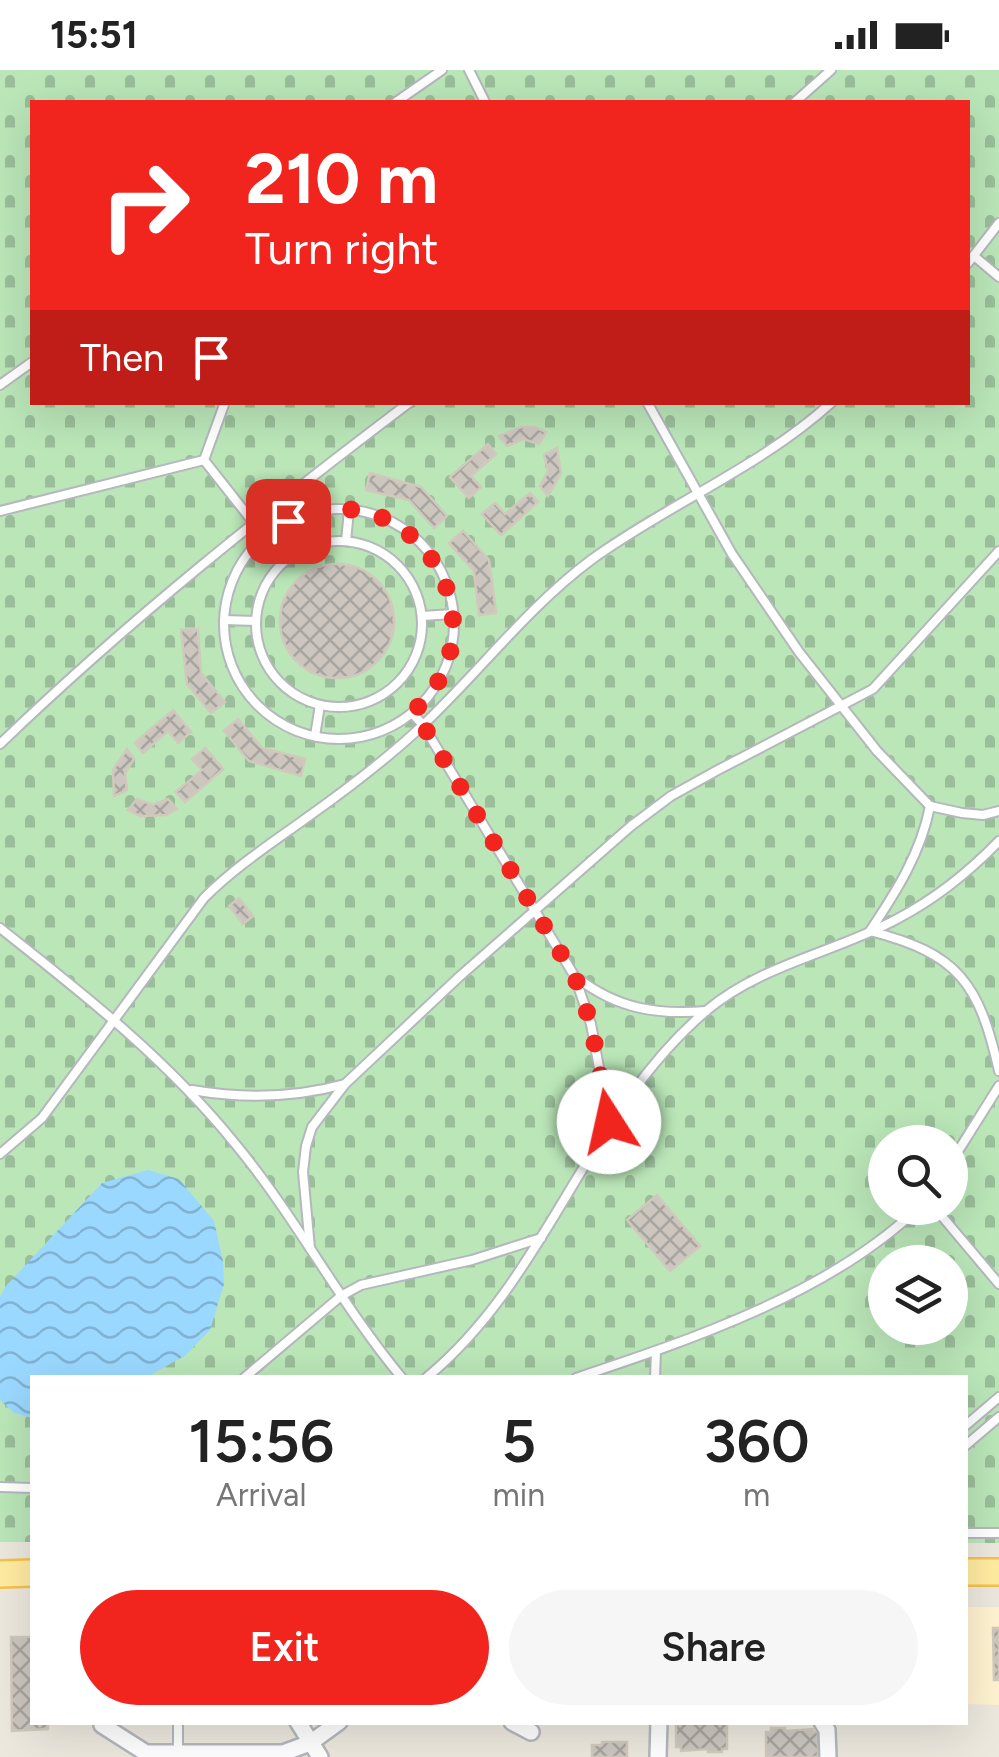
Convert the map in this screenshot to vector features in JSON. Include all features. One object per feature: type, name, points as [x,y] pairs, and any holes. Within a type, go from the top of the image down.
[{"type":"main road","points":[[968,1572],[999,1572]]},
{"type":"main road","points":[[0,1574],[30,1573]]},
{"type":"street","points":[[102,1725],[146,1753],[283,1753],[310,1743],[335,1725]]},
{"type":"street","points":[[300,1725],[320,1757]]},
{"type":"street","points":[[518,1725],[531,1732]]},
{"type":"street","points":[[658,1757],[659,1725]]},
{"type":"street","points":[[824,1725],[828,1730],[828,1757]]},
{"type":"lane","points":[[399,100],[442,70]]},
{"type":"lane","points":[[470,70],[484,100]]},
{"type":"lane","points":[[797,100],[831,70]]},
{"type":"lane","points":[[999,223],[971,259],[999,277]]},
{"type":"lane","points":[[0,385],[30,363]]},
{"type":"lane","points":[[204,460],[224,405]]},
{"type":"lane","points":[[0,744],[134,621],[252,522],[406,405]]},
{"type":"lane","points":[[649,405],[743,570],[798,652],[877,751],[930,806],[962,814],[999,811]]},
{"type":"lane","points":[[0,1154],[42,1118],[204,898],[228,874],[364,775],[423,725],[542,603],[587,564],[769,450],[828,405]]},
{"type":"lane","points":[[0,511],[204,460]]},
{"type":"lane","points":[[204,460],[264,536]]},
{"type":"lane","points":[[346,541],[349,510]]},
{"type":"lane","points":[[349,510],[395,524],[417,540],[448,587],[453,614],[452,642],[445,669],[431,693],[392,726],[346,739],[315,736],[278,722],[259,707],[232,667],[224,620],[235,574],[264,536],[288,521],[314,512],[349,510]]},
{"type":"lane","points":[[346,541],[373,548],[396,564],[413,586],[422,616],[417,654],[393,688],[358,705],[320,705],[296,695],[277,678],[262,656],[256,621],[265,586],[281,564],[304,548],[346,541]]},
{"type":"lane","points":[[310,1248],[304,1172],[306,1146],[312,1128],[345,1084],[534,910],[671,796],[873,689],[999,551]]},
{"type":"lane","points":[[422,616],[453,614]]},
{"type":"lane","points":[[224,620],[256,621]]},
{"type":"lane","points":[[315,736],[320,705]]},
{"type":"lane","points":[[412,713],[423,725],[575,977],[591,1024],[609,1122]]},
{"type":"lane","points":[[870,931],[909,869],[930,806]]},
{"type":"lane","points":[[429,1375],[472,1336],[504,1296],[609,1122],[706,1011],[752,979],[870,931],[926,902],[964,875],[999,841]]},
{"type":"lane","points":[[0,928],[114,1021],[190,1090],[241,1150],[369,1338],[400,1375]]},
{"type":"lane","points":[[870,931],[926,949],[967,982],[980,1006],[999,1071]]},
{"type":"lane","points":[[575,977],[596,993],[637,1008],[658,1012],[706,1011]]},
{"type":"lane","points":[[190,1090],[247,1097],[312,1093],[345,1084]]},
{"type":"lane","points":[[968,1135],[999,1086]]},
{"type":"lane","points":[[585,1375],[656,1350],[822,1278],[896,1225]]},
{"type":"lane","points":[[949,1225],[999,1284]]},
{"type":"lane","points":[[248,1375],[341,1296],[361,1285],[472,1260],[542,1238]]},
{"type":"lane","points":[[654,1375],[656,1350]]},
{"type":"lane","points":[[968,1424],[999,1398]]},
{"type":"lane","points":[[968,1443],[999,1417]]},
{"type":"lane","points":[[0,1488],[30,1488]]},
{"type":"lane","points":[[968,1534],[999,1534]]},
{"type":"lane","points":[[178,1725],[178,1753]]},
{"type":"shaded area","points":[[968,1607],[999,1607],[999,1705],[968,1704]]},
{"type":"green space","points":[[0,70],[999,70],[999,1543],[968,1543],[968,1375],[30,1375],[30,1542],[0,1542]]},
{"type":"water","points":[[148,1170],[179,1179],[214,1221],[224,1284],[210,1330],[186,1355],[151,1375],[30,1375],[30,1417],[14,1413],[0,1400],[0,1297],[102,1183]]},
{"type":"building","points":[[521,427],[546,432],[539,444],[523,439],[507,446],[499,436]]},
{"type":"building","points":[[488,444],[496,454],[471,476],[481,487],[469,498],[450,477]]},
{"type":"building","points":[[557,448],[561,473],[548,496],[540,486],[548,471],[544,455]]},
{"type":"building","points":[[370,473],[421,487],[447,516],[434,528],[409,500],[366,490]]},
{"type":"building","points":[[530,493],[538,502],[501,535],[482,514],[495,503],[505,514]]},
{"type":"building","points":[[463,531],[489,560],[496,613],[479,615],[474,571],[449,543]]},
{"type":"building","points":[[337,564],[359,568],[378,580],[390,599],[394,621],[390,643],[378,662],[359,674],[337,678],[315,674],[296,662],[284,643],[280,621],[284,599],[296,580],[315,568]]},
{"type":"building","points":[[198,629],[201,673],[225,702],[211,713],[187,684],[181,630]]},
{"type":"building","points":[[173,710],[191,732],[178,743],[168,731],[143,753],[135,743]]},
{"type":"building","points":[[238,719],[262,748],[305,759],[301,776],[249,761],[224,731]]},
{"type":"building","points":[[205,748],[223,769],[185,802],[176,792],[202,770],[192,759]]},
{"type":"building","points":[[127,749],[134,759],[125,773],[127,790],[114,796],[113,770]]},
{"type":"building","points":[[137,799],[153,805],[168,799],[177,809],[166,815],[140,816],[128,810]]},
{"type":"building","points":[[239,898],[253,916],[243,924],[229,906]]},
{"type":"building","points":[[657,1195],[700,1246],[670,1271],[627,1220]]},
{"type":"building","points":[[993,1628],[999,1628],[999,1680],[994,1680]]},
{"type":"building","points":[[11,1637],[30,1637],[30,1725],[48,1725],[48,1729],[12,1731]]},
{"type":"building","points":[[676,1725],[727,1725],[727,1749],[722,1752],[681,1751],[681,1747],[676,1747]]},
{"type":"building","points":[[771,1728],[818,1732],[818,1757],[766,1757],[766,1732],[771,1732]]},
{"type":"building","points":[[627,1742],[627,1757],[592,1757],[592,1745]]},
{"type":"route","points":[[288,521],[314,512],[342,509],[369,513],[395,524],[417,540],[435,562],[448,587],[453,614],[452,642],[445,669],[431,693],[412,713],[423,725],[575,977],[591,1024],[609,1122]]}]
